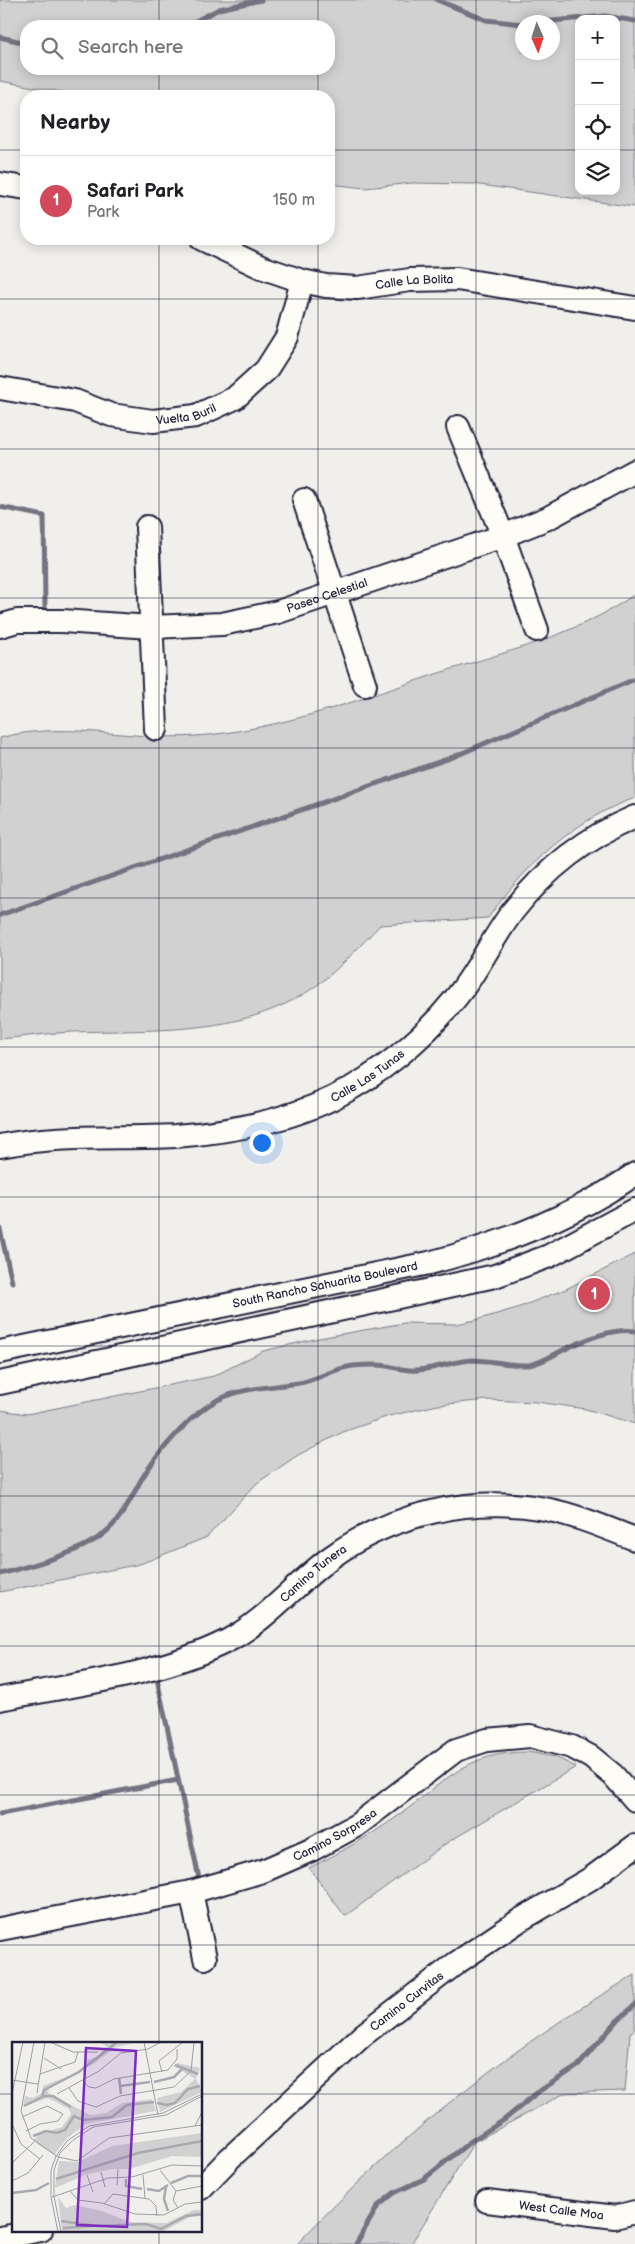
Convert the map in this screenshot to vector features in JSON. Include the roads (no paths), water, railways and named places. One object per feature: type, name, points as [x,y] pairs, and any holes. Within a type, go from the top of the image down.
[{"type":"street","points":[[0,184],[20,187]]},
{"type":"street","name":"Calle La Bolita","points":[[215,245],[261,267],[302,281],[326,286],[357,288],[410,280],[457,279],[635,308]]},
{"type":"street","name":"Vuelta Buril","points":[[0,388],[75,401],[111,415],[153,421],[196,416],[235,398],[266,370],[287,337],[302,281]]},
{"type":"street","points":[[458,427],[503,536],[537,630]]},
{"type":"street","name":"Paseo Celestial","points":[[0,626],[17,622],[62,621],[151,627],[222,624],[278,612],[503,536],[548,518],[635,471]]},
{"type":"street","points":[[304,500],[365,685]]},
{"type":"street","points":[[147,527],[156,729]]},
{"type":"street","name":"Calle Las Tunas","points":[[0,1146],[45,1138],[204,1134],[280,1118],[333,1098],[386,1065],[435,1023],[471,978],[513,911],[559,863],[585,842],[635,817]]},
{"type":"street","name":"South Rancho Sahuarita Boulevard","points":[[0,1352],[429,1263],[463,1254],[553,1220],[586,1204],[635,1174]]},
{"type":"street","points":[[0,1383],[495,1276],[549,1256],[635,1210]]},
{"type":"street","name":"Camino Tunera","points":[[0,1699],[155,1669],[201,1653],[248,1629],[272,1611],[329,1559],[351,1544],[385,1527],[437,1511],[492,1504],[537,1508],[573,1516],[635,1539]]},
{"type":"street","name":"Camino Sorpresa","points":[[0,1929],[191,1892],[263,1871],[311,1850],[357,1825],[456,1750],[488,1740],[530,1736],[572,1747],[592,1757],[635,1800]]},
{"type":"street","name":"Camino Curvitas","points":[[202,2187],[314,2078],[363,2035],[455,1964],[520,1920],[590,1879],[635,1846]]},
{"type":"street","points":[[191,1892],[205,1958]]},
{"type":"street","name":"West Calle Moa","points":[[487,2201],[615,2217],[635,2212]]},
{"type":"street","points":[[0,2238],[31,2232]]},
{"type":"waterway","points":[[198,20],[219,9],[261,0]]},
{"type":"waterway","points":[[437,0],[486,20],[515,23]]},
{"type":"waterway","points":[[560,20],[605,16],[635,21]]},
{"type":"waterway","points":[[0,37],[20,42]]},
{"type":"waterway","points":[[0,507],[44,516],[45,607]]},
{"type":"waterway","points":[[0,915],[453,757],[635,679]]},
{"type":"waterway","points":[[0,1229],[12,1282]]},
{"type":"waterway","points":[[0,1574],[67,1554],[102,1535],[120,1517],[147,1470],[172,1439],[190,1420],[219,1399],[241,1391],[299,1383],[353,1366],[379,1365],[405,1370],[417,1370],[472,1360],[529,1365],[542,1361],[571,1346],[607,1333],[635,1331]]},
{"type":"waterway","points":[[156,1674],[200,1883]]},
{"type":"waterway","points":[[0,1814],[178,1780]]},
{"type":"waterway","points":[[356,2244],[378,2206],[394,2193],[424,2179],[471,2141],[504,2120],[538,2092],[578,2066],[618,2020],[635,2005]]},
{"type":"place","name":"Safari Park","points":[[594,1294]]}]
